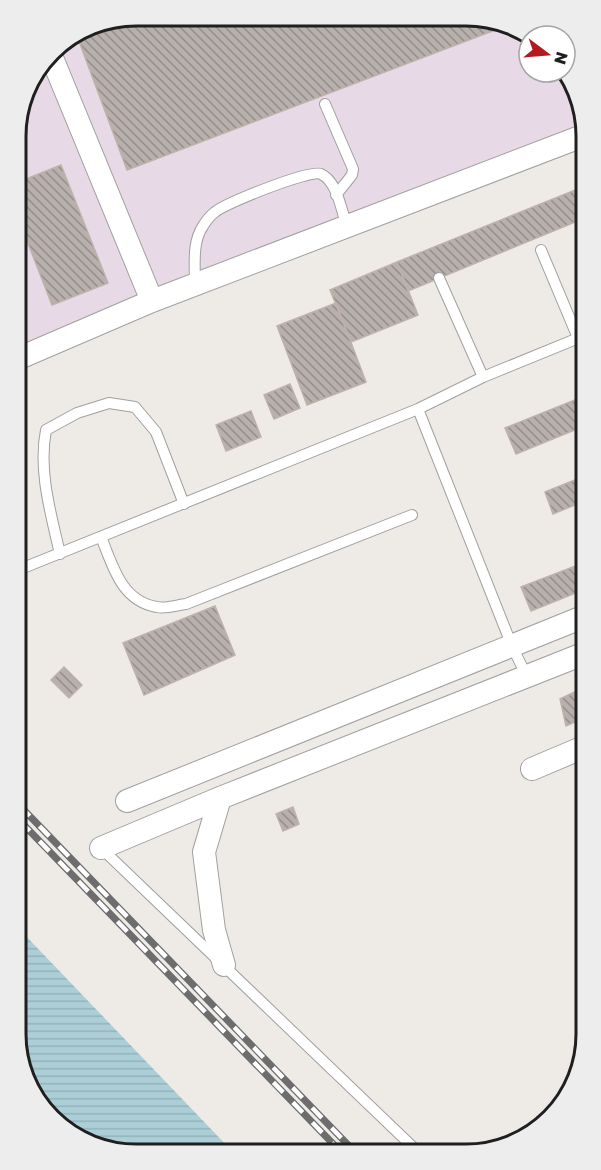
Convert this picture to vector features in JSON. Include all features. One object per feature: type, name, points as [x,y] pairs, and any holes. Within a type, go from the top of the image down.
[{"type":"street","points":[[54,62],[152,301]]},
{"type":"street","points":[[26,355],[195,284],[576,139]]},
{"type":"street","points":[[127,801],[575,620]]},
{"type":"street","points":[[101,848],[220,798],[575,657]]},
{"type":"street","points":[[532,768],[575,751]]},
{"type":"street","points":[[220,798],[204,852],[214,930],[224,965]]},
{"type":"lane","points":[[325,104],[353,169],[352,176],[336,195]]},
{"type":"lane","points":[[195,284],[195,249],[202,227],[216,211],[288,180],[315,172],[323,175],[332,184],[347,226]]},
{"type":"lane","points":[[541,249],[576,327]]},
{"type":"lane","points":[[439,278],[483,377]]},
{"type":"lane","points":[[26,567],[418,409],[483,377],[576,339]]},
{"type":"lane","points":[[60,554],[46,486],[42,449],[46,430],[77,413],[109,403],[135,407],[156,432],[184,504]]},
{"type":"lane","points":[[418,409],[512,646],[527,677]]},
{"type":"lane","points":[[101,537],[119,582],[138,601],[159,608],[186,604],[412,514]]},
{"type":"lane","points":[[101,848],[410,1144]]},
{"type":"shaded area","points":[[128,26],[473,26],[487,28],[501,31],[517,39],[517,84],[562,84],[570,100],[575,128],[26,350],[26,121],[31,100],[48,69],[74,44],[93,34]]},
{"type":"water","points":[[26,936],[225,1144],[121,1144],[80,1130],[58,1112],[44,1096],[37,1083],[28,1056]]},
{"type":"building","points":[[128,26],[473,26],[496,30],[127,170],[79,41],[93,34]]},
{"type":"building","points":[[61,165],[108,283],[52,305],[26,238],[26,179]]},
{"type":"building","points":[[576,190],[576,222],[408,291],[397,262]]},
{"type":"building","points":[[397,262],[418,315],[351,342],[330,290]]},
{"type":"building","points":[[336,303],[366,382],[307,405],[277,326]]},
{"type":"building","points":[[290,384],[300,408],[274,419],[264,395]]},
{"type":"building","points":[[576,400],[576,430],[516,454],[505,428]]},
{"type":"building","points":[[251,411],[261,437],[226,451],[216,425]]},
{"type":"building","points":[[576,480],[576,505],[553,514],[545,492]]},
{"type":"building","points":[[576,566],[575,593],[531,611],[521,587]]},
{"type":"building","points":[[215,606],[235,655],[144,695],[123,643]]},
{"type":"building","points":[[64,667],[82,685],[69,698],[51,680]]},
{"type":"building","points":[[575,692],[575,722],[566,726],[560,699]]},
{"type":"building","points":[[293,807],[299,824],[283,831],[276,814]]},
{"type":"railway","points":[[26,812],[347,1144]]},
{"type":"railway","points":[[26,827],[333,1144]]}]
